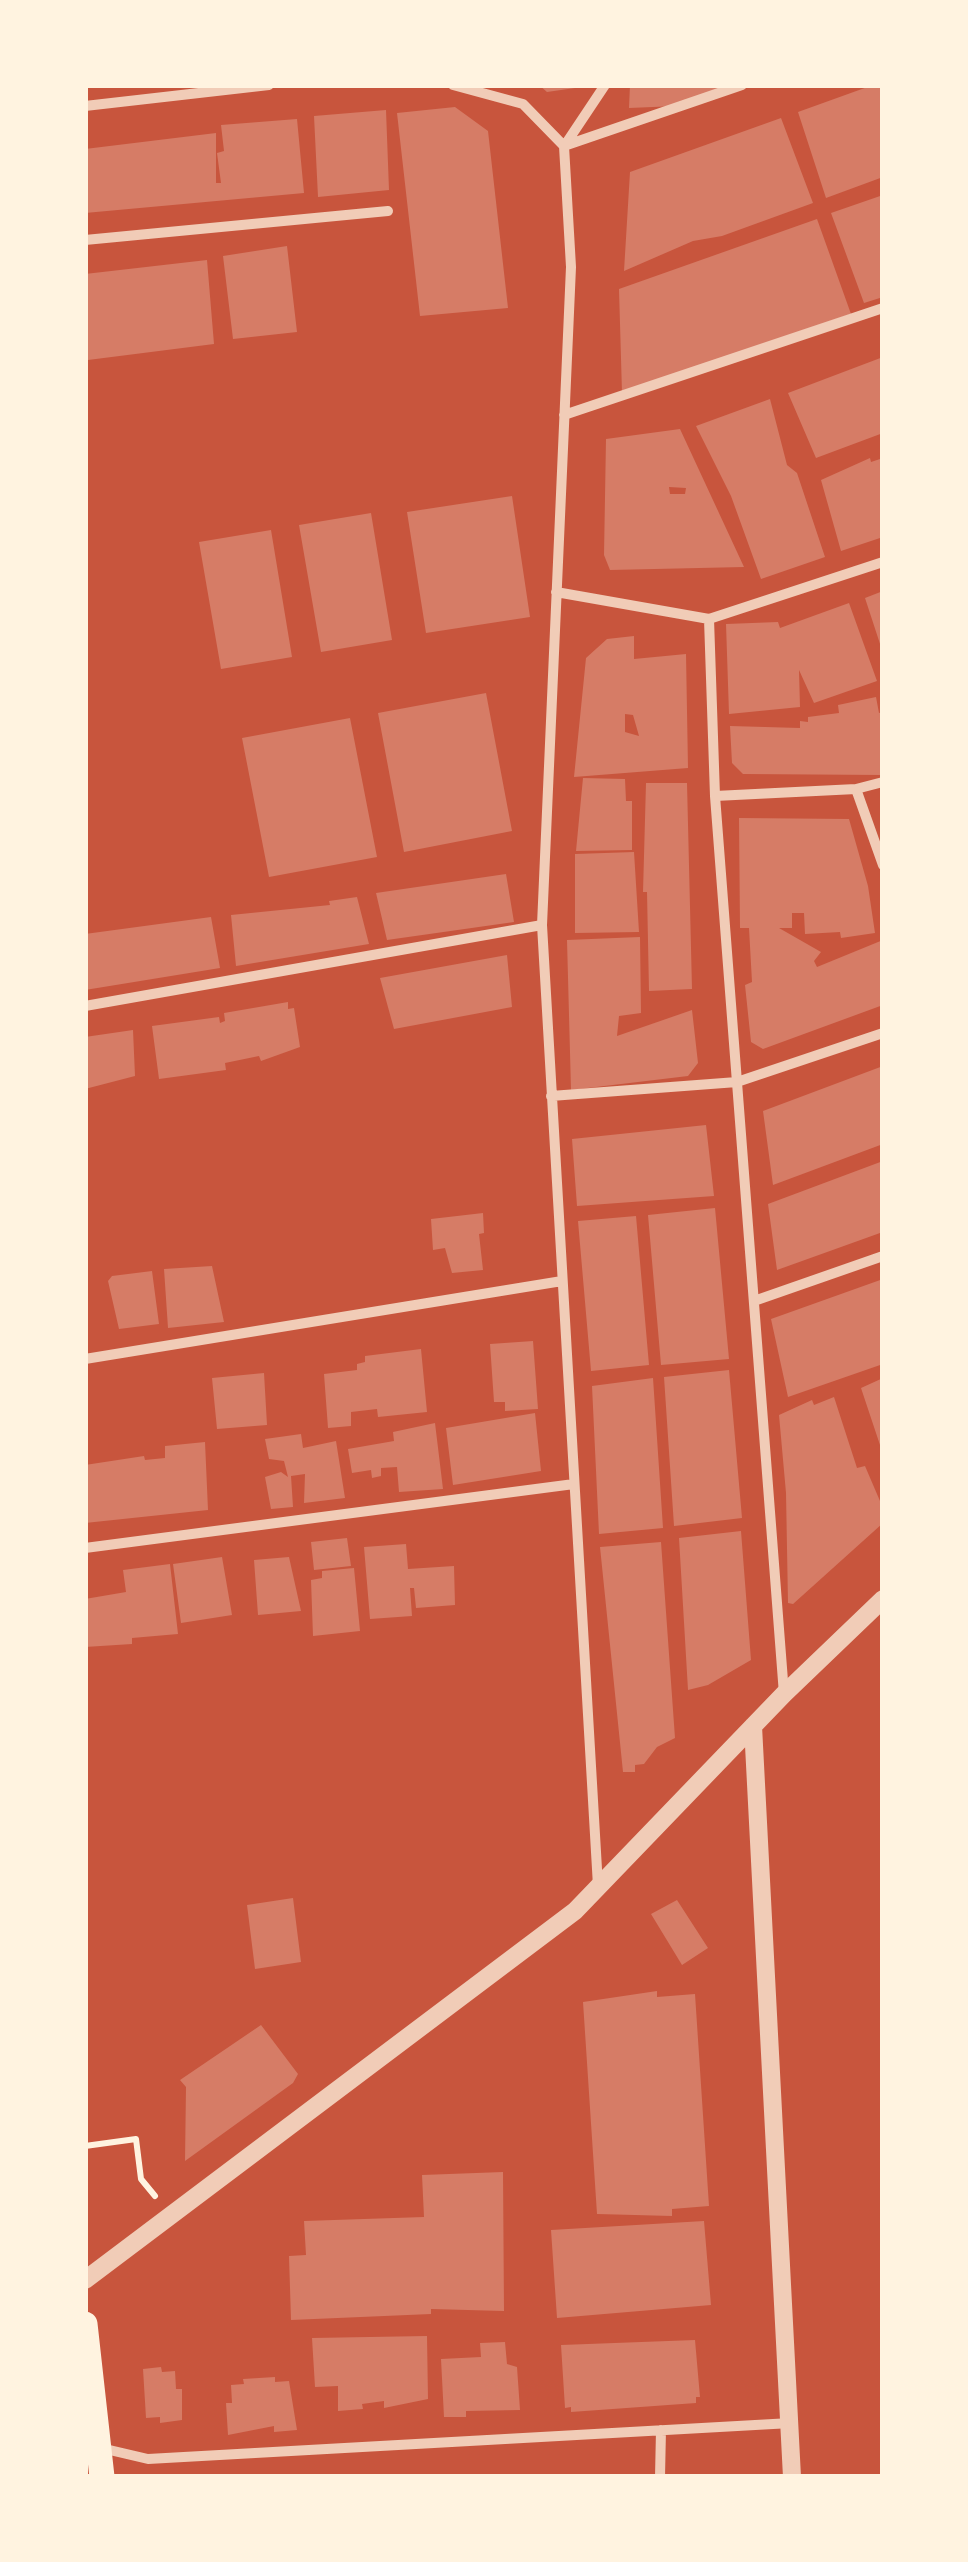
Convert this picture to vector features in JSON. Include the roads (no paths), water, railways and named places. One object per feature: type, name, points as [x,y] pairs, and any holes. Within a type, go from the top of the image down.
[{"type":"main road","points":[[85,2324],[102,2477]]},
{"type":"street","points":[[85,106],[269,85]]},
{"type":"street","points":[[452,85],[523,104],[564,146]]},
{"type":"street","points":[[598,1887],[542,925],[571,268],[564,146],[605,85]]},
{"type":"street","points":[[564,146],[742,85]]},
{"type":"street","points":[[85,240],[388,211]]},
{"type":"street","points":[[564,415],[883,308]]},
{"type":"street","points":[[556,592],[708,619],[883,562]]},
{"type":"street","points":[[708,619],[715,796],[784,1694]]},
{"type":"street","points":[[715,796],[856,789],[883,782]]},
{"type":"street","points":[[856,789],[883,865]]},
{"type":"street","points":[[85,1006],[542,925]]},
{"type":"street","points":[[551,1096],[737,1082],[883,1034]]},
{"type":"street","points":[[754,1301],[883,1256]]},
{"type":"street","points":[[85,1359],[562,1281]]},
{"type":"street","points":[[85,1548],[574,1484]]},
{"type":"street","points":[[85,2280],[561,1922],[784,1694],[883,1600]]},
{"type":"street","points":[[753,1726],[792,2477]]},
{"type":"street","points":[[100,2448],[148,2459],[792,2423]]},
{"type":"street","points":[[660,2477],[661,2430]]}]
